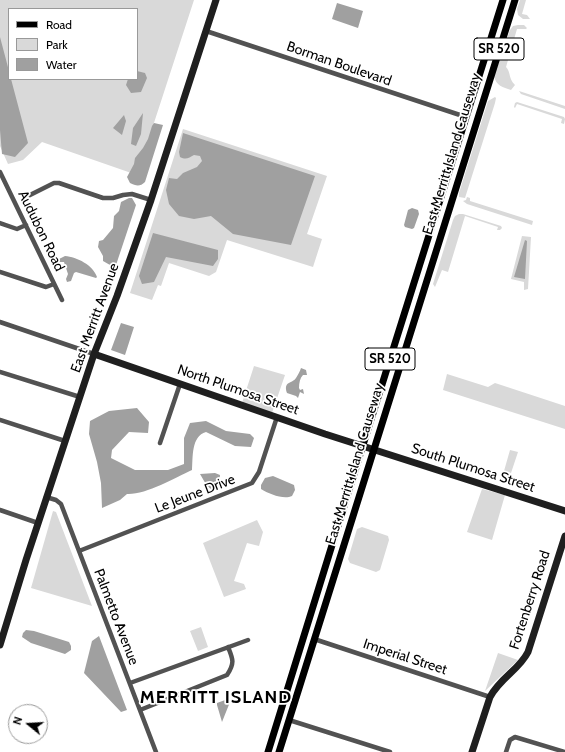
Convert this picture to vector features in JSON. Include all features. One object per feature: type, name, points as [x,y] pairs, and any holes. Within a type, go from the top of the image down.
[{"type":"main road","name":"East Merritt Island Causeway","points":[[268,752],[503,0]]},
{"type":"main road","name":"East Merritt Island Causeway","points":[[279,752],[486,88],[515,0]]},
{"type":"main road","points":[[486,88],[484,71],[489,46]]},
{"type":"main road","points":[[466,117],[470,121],[471,125],[468,146]]},
{"type":"main road","points":[[408,303],[407,322],[410,332]]},
{"type":"main road","points":[[398,336],[402,345],[399,368]]},
{"type":"main road","points":[[287,692],[288,702],[286,714],[289,720]]},
{"type":"street","name":"East Merritt Avenue","points":[[0,645],[46,497],[94,354],[117,296],[151,200],[216,0]]},
{"type":"street","name":"Borman Boulevard","points":[[206,31],[466,117]]},
{"type":"street","name":"Audubon Road","points":[[0,172],[62,300]]},
{"type":"street","points":[[28,196],[54,183],[59,183],[104,198],[113,198],[132,194],[151,200]]},
{"type":"street","points":[[0,223],[17,228],[26,225]]},
{"type":"street","points":[[0,272],[46,287],[54,284]]},
{"type":"street","points":[[0,322],[94,354]]},
{"type":"street","name":"North Plumosa Street","points":[[94,354],[277,417],[374,448]]},
{"type":"street","points":[[0,372],[80,397]]},
{"type":"street","points":[[160,444],[180,384]]},
{"type":"street","name":"Le Jeune Drive","points":[[79,551],[252,483],[259,472],[277,417]]},
{"type":"street","points":[[0,420],[65,441]]},
{"type":"street","name":"South Plumosa Street","points":[[374,448],[565,511]]},
{"type":"street","name":"Palmetto Avenue","points":[[46,497],[56,500],[61,504],[156,752]]},
{"type":"street","points":[[0,510],[38,523]]},
{"type":"street","name":"Fortenberry Road","points":[[472,752],[490,697],[502,680],[524,660],[528,652],[565,536]]},
{"type":"street","name":"Imperial Street","points":[[314,639],[490,697]]},
{"type":"street","points":[[130,683],[248,640]]},
{"type":"street","points":[[140,710],[227,675],[233,661],[228,647]]},
{"type":"street","points":[[289,720],[390,752]]},
{"type":"street","points":[[506,752],[512,738],[518,737],[565,752]]},
{"type":"green space","points":[[0,0],[194,0],[137,175],[42,142],[23,160],[8,164],[0,146]]},
{"type":"green space","points":[[520,0],[526,0],[522,14],[527,15],[530,19],[523,19],[518,15],[517,9]]},
{"type":"green space","points":[[524,25],[527,28],[517,29],[506,67],[509,71],[511,80],[515,85],[511,90],[498,84],[494,76],[510,30],[513,26]]},
{"type":"green space","points":[[519,91],[565,106],[565,109],[521,94]]},
{"type":"green space","points":[[495,97],[495,103],[465,198],[459,197],[488,101]]},
{"type":"green space","points":[[517,102],[564,117],[564,124],[561,123],[562,119],[517,104],[515,108],[515,103]]},
{"type":"green space","points":[[183,129],[327,176],[307,234],[322,239],[313,267],[227,240],[216,272],[209,276],[169,263],[161,286],[158,285],[152,300],[130,293]]},
{"type":"green space","points":[[467,197],[470,198],[470,201],[533,221],[532,225],[467,204],[463,201],[466,200]]},
{"type":"green space","points":[[459,214],[501,226],[502,228],[497,230],[498,227],[465,216],[448,272],[442,270],[435,287],[433,284],[453,220],[455,216]]},
{"type":"green space","points":[[522,236],[531,237],[528,289],[524,290],[524,282],[511,279]]},
{"type":"green space","points":[[254,366],[285,375],[272,413],[242,403]]},
{"type":"green space","points":[[447,374],[488,387],[495,383],[565,406],[565,429],[443,390]]},
{"type":"green space","points":[[510,450],[518,452],[511,473],[504,471]]},
{"type":"green space","points":[[482,489],[505,495],[492,540],[467,532]]},
{"type":"green space","points":[[53,511],[56,512],[92,606],[31,588]]},
{"type":"green space","points":[[257,520],[263,532],[259,546],[247,543],[234,581],[244,584],[246,589],[224,597],[203,543]]},
{"type":"green space","points":[[362,527],[388,536],[389,540],[380,570],[376,572],[350,563],[348,559],[357,529]]},
{"type":"green space","points":[[201,627],[208,647],[198,651],[190,631]]},
{"type":"green space","points":[[498,653],[518,660],[485,691]]},
{"type":"water","points":[[337,3],[363,11],[358,28],[332,19]]},
{"type":"water","points":[[0,37],[8,67],[8,80],[11,80],[28,143],[15,157],[2,154],[0,130]]},
{"type":"water","points":[[138,71],[145,73],[147,78],[141,92],[131,93],[126,85],[128,80],[138,80]]},
{"type":"water","points":[[143,113],[141,134],[136,146],[131,144],[133,128]]},
{"type":"water","points":[[124,115],[126,121],[122,135],[113,128]]},
{"type":"water","points":[[154,123],[163,125],[145,182],[138,186],[134,185],[130,183],[127,177],[134,164],[135,158],[148,139]]},
{"type":"water","points":[[183,133],[315,176],[291,245],[233,234],[211,216],[194,219],[179,216],[169,204],[166,190],[169,178],[177,179],[183,173],[197,167],[202,161],[200,156],[194,155],[189,158],[180,157],[179,152]]},
{"type":"water","points":[[132,198],[136,205],[116,265],[112,269],[110,265],[103,261],[103,256],[98,247],[99,241],[103,240],[113,228],[114,216],[119,211],[121,202]]},
{"type":"water","points":[[412,208],[418,210],[419,214],[414,228],[412,229],[405,227],[404,225],[408,210]]},
{"type":"water","points":[[153,233],[218,250],[218,259],[213,266],[166,257],[154,282],[142,284],[139,276]]},
{"type":"water","points":[[525,240],[527,241],[525,279],[514,277]]},
{"type":"water","points":[[65,256],[84,262],[92,269],[97,277],[96,278],[76,272],[74,273],[71,281],[67,282],[66,279],[68,274],[64,262],[57,262]]},
{"type":"water","points":[[121,323],[134,327],[125,355],[111,350]]},
{"type":"water","points":[[301,368],[306,370],[307,375],[303,375],[300,379],[299,388],[300,390],[303,389],[304,394],[300,392],[298,398],[287,393],[286,386],[296,378]]},
{"type":"water","points":[[137,408],[149,422],[148,433],[129,432],[112,450],[111,458],[135,470],[168,470],[184,464],[184,438],[190,423],[206,421],[226,431],[250,434],[254,438],[251,447],[235,446],[206,432],[201,434],[195,443],[192,470],[151,489],[134,494],[127,494],[120,500],[102,508],[101,483],[89,434],[90,421],[109,411]]},
{"type":"water","points":[[215,473],[220,475],[219,486],[211,489],[207,486],[200,474]]},
{"type":"water","points":[[273,476],[294,485],[295,490],[292,496],[281,497],[261,489],[261,485],[265,478]]},
{"type":"water","points":[[26,630],[69,642],[71,650],[65,654],[31,643],[22,637]]},
{"type":"water","points":[[99,636],[127,710],[121,712],[84,673],[92,641]]},
{"type":"water","points":[[230,699],[230,702],[222,722],[217,703]]},
{"type":"district","name":"MERRITT ISLAND","points":[[216,698]]}]
